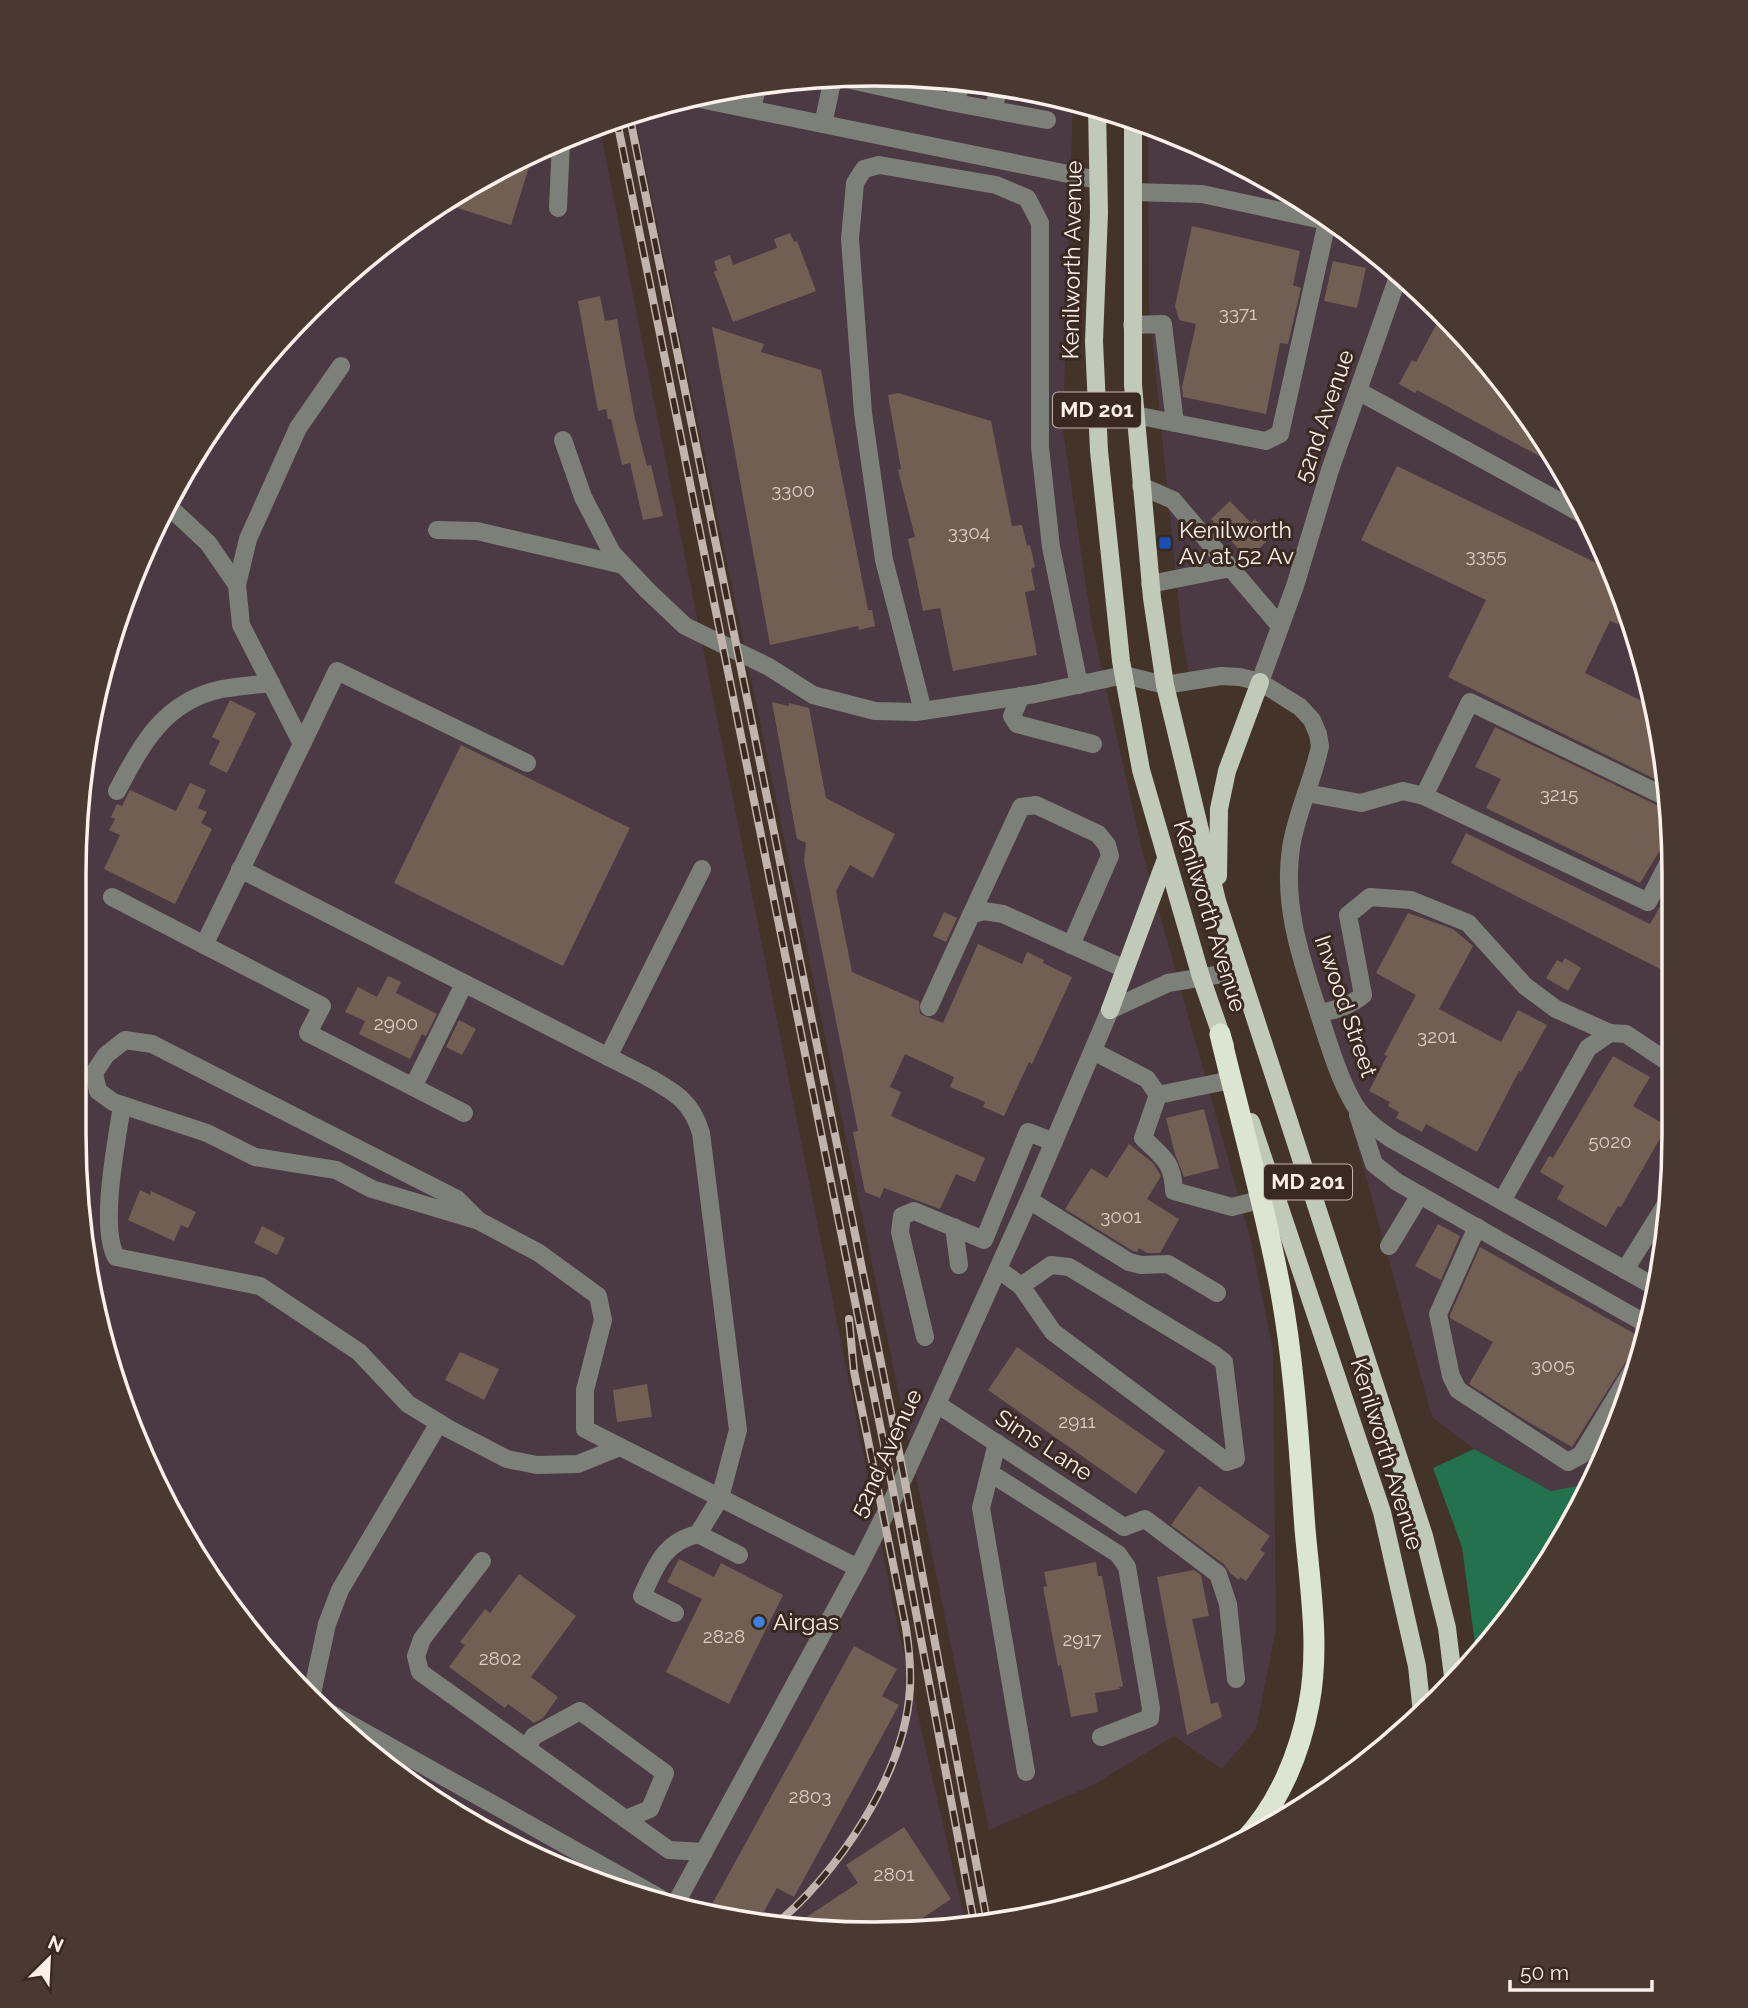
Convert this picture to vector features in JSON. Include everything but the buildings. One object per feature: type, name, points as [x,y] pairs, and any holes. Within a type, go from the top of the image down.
[{"type":"highway","points":[[1220,1034],[1280,1287],[1293,1377],[1313,1655],[1310,1703],[1296,1753],[1275,1798],[1257,1823]]},
{"type":"main road","name":"Kenilworth Avenue","points":[[1097,119],[1094,341],[1099,451],[1110,570],[1124,676],[1141,770],[1201,977],[1382,1512],[1415,1654],[1421,1701]]},
{"type":"main road","name":"Kenilworth Avenue","points":[[1133,130],[1132,325],[1135,415],[1150,584],[1165,685],[1217,901],[1424,1536],[1447,1628],[1452,1669]]},
{"type":"main road","points":[[1217,901],[1219,809],[1227,771],[1260,682]]},
{"type":"main road","points":[[1110,1010],[1166,859]]},
{"type":"street","points":[[878,86],[1047,120]]},
{"type":"street","points":[[823,124],[831,87]]},
{"type":"street","points":[[950,102],[959,90]]},
{"type":"street","points":[[752,109],[755,95]]},
{"type":"street","points":[[994,110],[997,95]]},
{"type":"street","points":[[716,102],[1098,180]]},
{"type":"street","points":[[558,208],[561,151]]},
{"type":"street","points":[[923,711],[884,559],[863,412],[850,239],[855,183],[864,169],[879,165],[996,185],[1027,198],[1040,223],[1040,447],[1051,547],[1079,685]]},
{"type":"street","points":[[1133,192],[1202,194],[1311,219]]},
{"type":"street","points":[[1135,415],[1266,441],[1280,434],[1329,231]]},
{"type":"street","name":"52nd Avenue","points":[[1260,682],[1295,586],[1330,470],[1396,283]]},
{"type":"street","points":[[1132,325],[1163,324],[1175,423]]},
{"type":"street","points":[[302,744],[241,625],[237,586],[248,539],[298,428],[341,366]]},
{"type":"street","points":[[1358,391],[1572,508]]},
{"type":"street","points":[[563,440],[583,497],[612,553],[623,565],[685,626],[769,667],[813,695],[875,711],[923,711],[1124,676],[1165,685],[1221,676],[1260,682]]},
{"type":"street","points":[[1140,486],[1173,500],[1280,626]]},
{"type":"street","points":[[174,512],[208,543],[237,586]]},
{"type":"street","points":[[437,530],[477,531],[623,565]]},
{"type":"street","points":[[1150,584],[1231,568]]},
{"type":"street","points":[[204,945],[337,671],[527,763]]},
{"type":"street","name":"Inwood Street","points":[[1260,682],[1300,707],[1312,720],[1318,734],[1320,746],[1316,766],[1291,847],[1288,882],[1292,922],[1319,1013],[1339,1074],[1355,1105],[1371,1124],[1393,1140],[1648,1283]]},
{"type":"street","points":[[117,791],[142,744],[160,723],[188,700],[220,689],[271,683]]},
{"type":"street","points":[[1021,696],[1012,716],[1017,724],[1093,744]]},
{"type":"street","points":[[1424,796],[1470,702],[1658,793]]},
{"type":"street","points":[[1306,793],[1361,803],[1403,791],[1424,796],[1648,902],[1662,875]]},
{"type":"street","points":[[929,1007],[1021,807],[1036,805],[1098,834],[1107,845],[1110,856],[1071,945]]},
{"type":"street","points":[[240,869],[608,1057],[673,1091],[688,1103],[701,1133],[738,1430],[720,1497],[698,1534]]},
{"type":"street","points":[[608,1057],[702,869]]},
{"type":"street","points":[[111,897],[322,1006],[308,1033],[464,1113]]},
{"type":"street","points":[[1319,1013],[1338,1009],[1363,995],[1348,915],[1370,897],[1411,900],[1468,923],[1525,986],[1556,1009],[1610,1033],[1626,1034],[1662,1058]]},
{"type":"street","points":[[971,915],[985,911],[1003,914],[1125,969]]},
{"type":"street","points":[[1110,1010],[1142,993],[1168,984],[1240,971]]},
{"type":"street","points":[[413,1087],[464,984]]},
{"type":"street","name":"52nd Avenue","points":[[679,1897],[904,1477],[1029,1200],[1110,1010]]},
{"type":"street","points":[[1502,1201],[1588,1048],[1610,1033]]},
{"type":"street","points":[[479,1222],[457,1199],[152,1044],[125,1040],[106,1055],[94,1073],[99,1091],[113,1102],[207,1133],[256,1157],[336,1170],[372,1189],[479,1222],[539,1253],[598,1296],[603,1320],[585,1391],[585,1429],[858,1567]]},
{"type":"street","points":[[1093,1051],[1147,1079],[1158,1095]]},
{"type":"street","points":[[1158,1095],[1231,1080]]},
{"type":"street","points":[[1158,1095],[1143,1138],[1170,1164],[1174,1176],[1174,1191],[1232,1207],[1259,1200]]},
{"type":"street","points":[[122,1105],[111,1185],[109,1231],[110,1246],[116,1257],[260,1286],[359,1352],[408,1404],[507,1459],[537,1465],[579,1464],[620,1447]]},
{"type":"street","points":[[1355,1105],[1374,1164],[1397,1182],[1639,1321]]},
{"type":"street","points":[[925,1337],[900,1232],[902,1216],[914,1211],[984,1240],[1028,1132],[1054,1142]]},
{"type":"street","points":[[1389,1246],[1420,1195]]},
{"type":"street","points":[[1029,1200],[1129,1262],[1141,1265],[1168,1264],[1217,1293]]},
{"type":"street","points":[[1625,1270],[1658,1217]]},
{"type":"street","points":[[954,1227],[959,1265]]},
{"type":"street","points":[[1477,1227],[1438,1314],[1451,1376],[1458,1390],[1568,1461],[1581,1455],[1616,1397]]},
{"type":"street","points":[[998,1269],[1021,1286],[1053,1332],[1227,1462],[1236,1459],[1224,1362],[1216,1355],[1069,1267],[1051,1265],[1021,1286]]},
{"type":"street","name":"Sims Lane","points":[[937,1404],[1125,1527],[1145,1519],[1218,1574],[1228,1604],[1237,1679]]},
{"type":"street","points":[[313,1687],[327,1624],[340,1590],[439,1423]]},
{"type":"street","points":[[997,1443],[981,1508],[1026,1772]]},
{"type":"street","points":[[990,1473],[1118,1554],[1127,1567],[1151,1709],[1150,1718],[1101,1737]]},
{"type":"street","points":[[675,1613],[642,1596],[662,1554],[688,1536],[698,1534],[739,1555]]},
{"type":"street","points":[[482,1561],[422,1639],[416,1656],[420,1672],[669,1850],[704,1852]]},
{"type":"street","points":[[526,1748],[534,1736],[580,1711],[665,1773],[650,1809],[626,1819]]},
{"type":"street","points":[[353,1726],[636,1885]]},
{"type":"shaded area","points":[[822,87],[926,87],[977,92],[1073,112],[1063,430],[1091,620],[1143,854],[1250,1237],[1273,1350],[1276,1630],[1256,1729],[1222,1769],[1174,1736],[1095,1784],[989,1830],[636,123],[720,101],[771,92]]},
{"type":"shaded area","points":[[601,135],[895,1614],[964,1917],[926,1921],[822,1921],[771,1916],[670,1895],[572,1862],[525,1841],[480,1817],[394,1759],[354,1727],[281,1654],[219,1572],[191,1528],[146,1436],[113,1338],[101,1288],[87,1186],[87,822],[101,720],[113,670],[146,572],[191,480],[249,394],[281,354],[354,281],[436,219],[480,191],[525,167]]},
{"type":"shaded area","points":[[1148,136],[1223,167],[1312,219],[1394,281],[1467,354],[1529,436],[1557,480],[1602,572],[1620,621],[1647,720],[1661,822],[1661,1186],[1656,1237],[1635,1338],[1602,1436],[1580,1486],[1551,1491],[1474,1449],[1432,1417],[1288,893],[1317,765],[1312,720],[1260,682],[1190,680],[1182,635],[1149,307]]},
{"type":"green space","points":[[1474,1449],[1551,1491],[1580,1486],[1529,1572],[1475,1644],[1462,1547],[1433,1468]]},
{"type":"railway","points":[[631,125],[904,1477],[986,1914]]},
{"type":"railway","points":[[619,129],[894,1495],[973,1916]]},
{"type":"railway","points":[[783,1917],[820,1881],[864,1820],[896,1754],[906,1720],[910,1687],[906,1628],[854,1371],[849,1319]]},
{"type":"place","name":"Kenilworth Av at 52 Av","points":[[1165,543]]},
{"type":"place","name":"Airgas","points":[[759,1622]]}]
